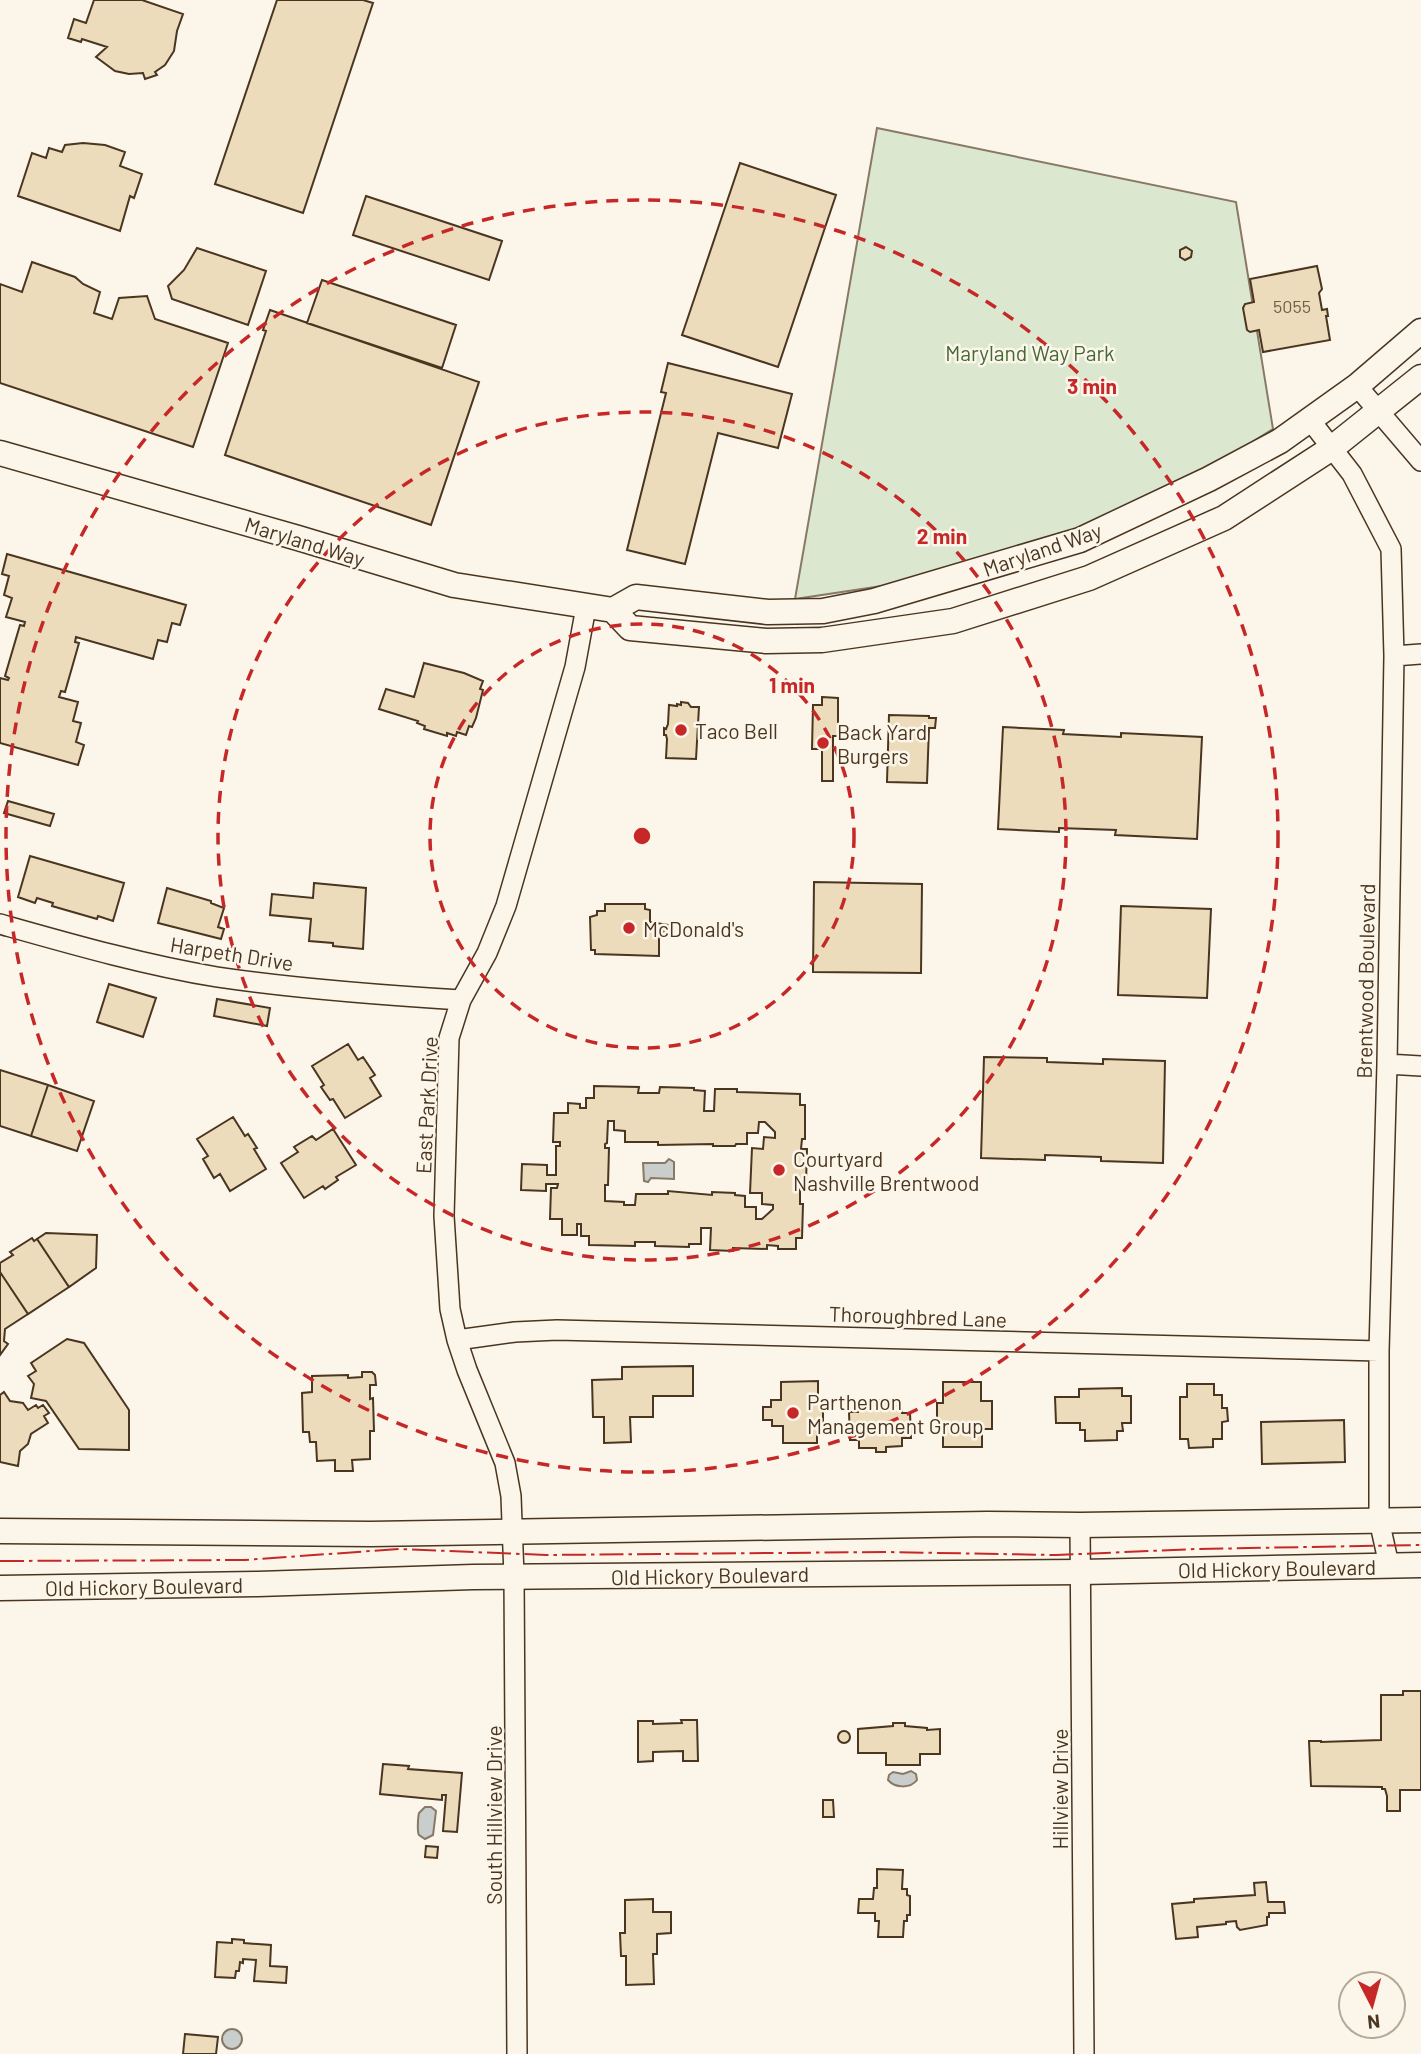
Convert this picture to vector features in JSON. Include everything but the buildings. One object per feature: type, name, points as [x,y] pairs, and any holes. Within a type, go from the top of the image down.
[{"type":"main road","name":"Maryland Way","points":[[0,453],[454,585],[613,610],[636,597],[768,612],[823,611],[874,601],[1080,540],[1209,480],[1280,441],[1310,420],[1357,386],[1421,331]]},
{"type":"main road","name":"Maryland Way","points":[[613,610],[630,628],[766,640],[822,640],[953,621],[1089,578],[1224,517],[1332,449],[1421,377]]},
{"type":"main road","points":[[941,582],[953,621]]},
{"type":"main road","points":[[0,1531],[358,1534],[1421,1520]]},
{"type":"main road","name":"Old Hickory Boulevard","points":[[0,1588],[514,1576],[1081,1572],[1421,1565]]},
{"type":"street","points":[[1357,386],[1421,461]]},
{"type":"street","name":"Brentwood Boulevard","points":[[1310,420],[1352,474],[1391,549],[1394,656],[1379,1351],[1379,1520],[1389,1565]]},
{"type":"street","name":"East Park Drive","points":[[514,1576],[509,1481],[505,1463],[467,1370],[450,1309],[444,1216],[449,1038],[461,1000],[487,953],[509,897],[575,667],[586,607]]},
{"type":"street","points":[[1394,656],[1421,653]]},
{"type":"street","name":"Harpeth Drive","points":[[0,924],[72,945],[215,976],[359,993],[461,1000]]},
{"type":"street","points":[[1387,1064],[1421,1066]]},
{"type":"street","name":"Thoroughbred Lane","points":[[457,1340],[515,1332],[557,1330],[1379,1351]]},
{"type":"street","name":"Hillview Drive","points":[[1080,1525],[1084,2054]]},
{"type":"street","name":"South Hillview Drive","points":[[514,1576],[517,2054]]},
{"type":"green space","name":"Maryland Way Park","points":[[877,128],[1236,202],[1273,429],[1138,513],[975,572],[795,599]]},
{"type":"shaded area","points":[[669,1159],[674,1162],[674,1179],[651,1178],[648,1182],[644,1181],[643,1163],[665,1163]]},
{"type":"shaded area","points":[[911,1771],[916,1774],[917,1780],[911,1785],[898,1786],[888,1780],[893,1772],[903,1774]]},
{"type":"shaded area","points":[[425,1807],[436,1811],[433,1835],[425,1839],[419,1835],[418,1828],[419,1813]]},
{"type":"shaded area","points":[[232,2029],[239,2032],[242,2039],[239,2046],[232,2049],[225,2046],[222,2039],[225,2032]]},
{"type":"power","points":[[0,1561],[245,1560],[399,1549],[546,1555],[887,1552],[1056,1555],[1197,1549],[1421,1545]]},
{"type":"place","name":"Taco Bell","points":[[681,730]]},
{"type":"place","name":"Back Yard Burgers","points":[[823,743]]},
{"type":"place","name":"McDonald's","points":[[629,928]]},
{"type":"place","name":"Courtyard Nashville Brentwood","points":[[779,1170]]},
{"type":"place","name":"Parthenon Management Group","points":[[793,1413]]}]
